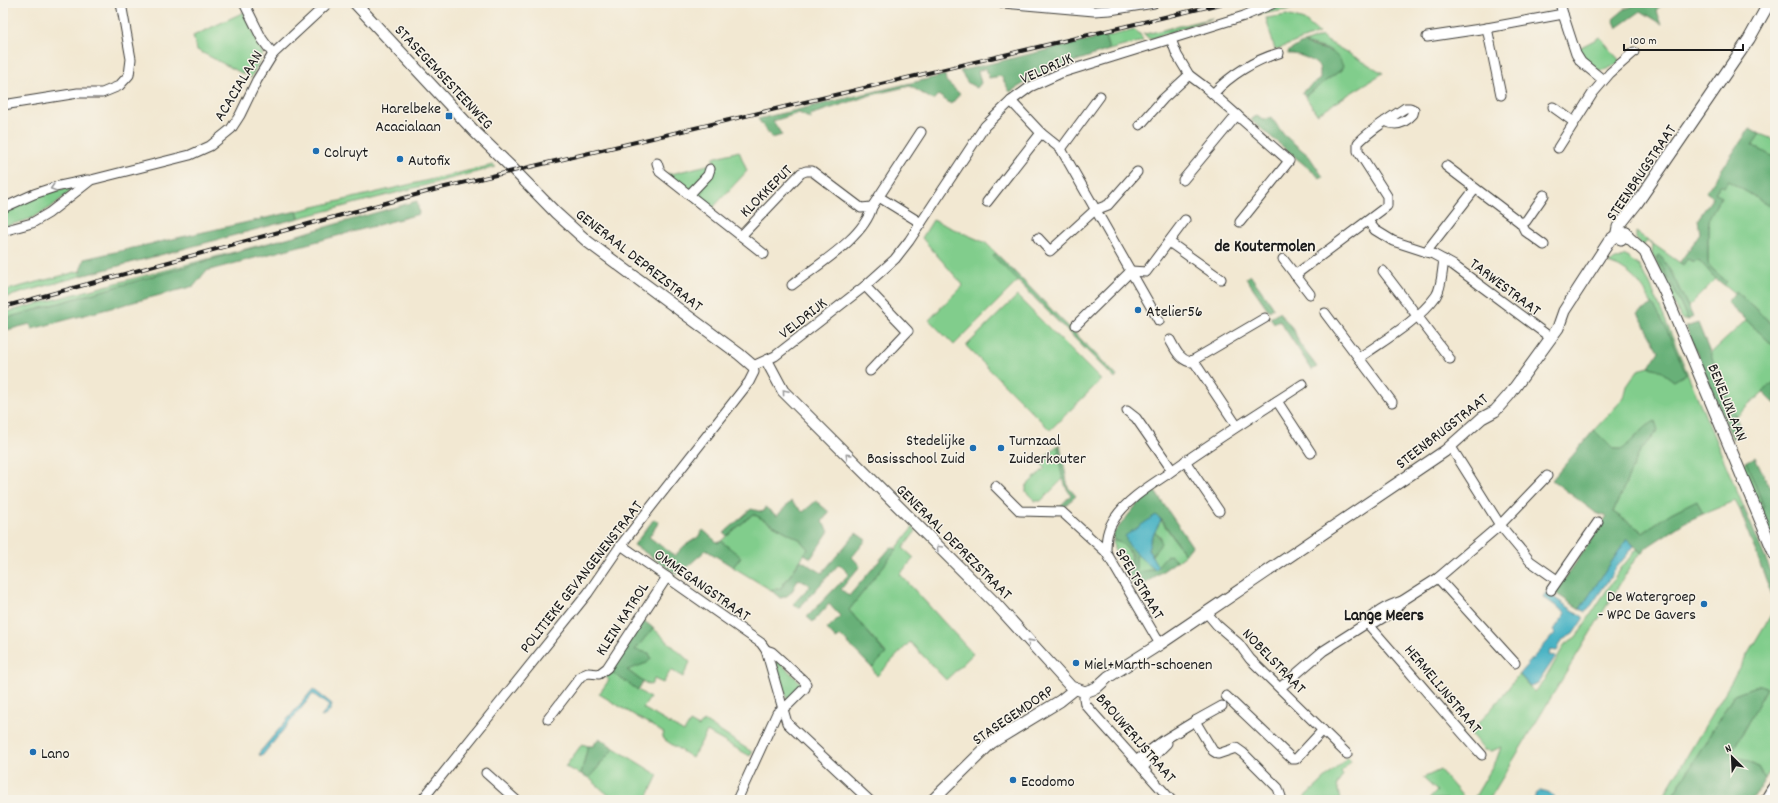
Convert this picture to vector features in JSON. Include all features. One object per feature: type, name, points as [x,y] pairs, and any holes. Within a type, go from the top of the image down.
[{"type":"highway","points":[[1769,800],[1775,790]]},
{"type":"street","points":[[3,105],[78,93],[102,92],[119,86],[129,74],[131,59],[127,28],[124,22],[121,3]]},
{"type":"street","points":[[244,3],[262,39],[273,54]]},
{"type":"street","name":"ACACIALAAN","points":[[3,208],[55,186],[91,180],[190,155],[210,146],[231,129],[240,115],[257,80],[273,54],[328,3]]},
{"type":"street","name":"STASEGEMSESTEENWEG","points":[[355,3],[474,131],[513,168]]},
{"type":"street","points":[[1003,3],[1094,11],[1154,3]]},
{"type":"street","name":"VELDRIJK","points":[[753,366],[767,361],[816,326],[895,259],[921,223],[977,137],[997,114],[1030,87],[1061,73],[1244,16],[1274,3]]},
{"type":"street","points":[[1560,3],[1576,54],[1581,62],[1603,80]]},
{"type":"street","name":"STEENBRUGSTRAAT","points":[[1080,690],[1096,688],[1108,677],[1160,644],[1451,447],[1482,418],[1495,411],[1510,394],[1558,328],[1564,311],[1610,240],[1622,234],[1618,228],[1749,39],[1769,3]]},
{"type":"street","points":[[1427,37],[1563,14]]},
{"type":"street","points":[[1487,28],[1501,95]]},
{"type":"street","points":[[1171,39],[1176,55],[1189,75],[1213,94],[1289,161],[1240,222]]},
{"type":"street","points":[[1558,148],[1592,93],[1603,80],[1634,52]]},
{"type":"street","points":[[1213,94],[1220,86],[1253,63],[1279,53]]},
{"type":"street","points":[[1140,125],[1162,99],[1189,75]]},
{"type":"street","points":[[1060,149],[1100,96]]},
{"type":"street","points":[[1011,101],[1060,149],[1159,321]]},
{"type":"street","points":[[1553,107],[1574,122]]},
{"type":"street","points":[[1183,180],[1237,115]]},
{"type":"street","points":[[1296,275],[1387,206],[1387,196],[1358,151],[1358,144],[1364,136],[1385,121]]},
{"type":"street","points":[[792,285],[853,238],[870,217],[872,207],[921,132]]},
{"type":"street","points":[[987,202],[1042,133]]},
{"type":"street","name":"KLOKKEPUT","points":[[657,163],[660,172],[764,254]]},
{"type":"street","points":[[1446,166],[1522,223],[1525,231],[1544,245]]},
{"type":"street","name":"GENERAAL DEPREZSTRAAT","points":[[513,168],[556,213],[588,242],[753,366]]},
{"type":"street","points":[[689,195],[708,175],[710,169]]},
{"type":"street","name":"KLOKKEPUT","points":[[741,236],[801,173],[806,171],[812,171],[861,208],[872,207]]},
{"type":"street","points":[[1038,238],[1050,251],[1095,210],[1108,206],[1136,172]]},
{"type":"street","name":"ACACIALAAN","points":[[3,231],[32,223],[48,213],[91,180]]},
{"type":"street","points":[[1426,252],[1475,189]]},
{"type":"street","points":[[1522,223],[1526,221],[1544,196]]},
{"type":"street","points":[[879,197],[921,223]]},
{"type":"street","points":[[1076,325],[1131,271],[1146,272],[1185,220]]},
{"type":"street","name":"TARWESTRAAT","points":[[1368,221],[1375,230],[1393,241],[1426,252],[1444,260],[1551,338]]},
{"type":"street","name":"BENELUXLAAN","points":[[1622,234],[1622,241],[1628,248],[1649,262],[1664,290],[1775,555]]},
{"type":"street","points":[[1169,242],[1221,279]]},
{"type":"street","points":[[1283,259],[1310,294]]},
{"type":"street","name":"TARWESTRAAT","points":[[1359,358],[1417,316],[1436,296],[1442,276],[1444,260]]},
{"type":"street","points":[[1383,271],[1450,359]]},
{"type":"street","points":[[865,286],[908,331],[870,371]]},
{"type":"street","points":[[1325,313],[1392,402]]},
{"type":"street","points":[[1170,340],[1184,360],[1190,362],[1265,318]]},
{"type":"street","points":[[1193,360],[1237,426]]},
{"type":"street","name":"GENERAAL DEPREZSTRAAT","points":[[767,361],[783,391],[996,604],[1056,670],[1080,690]]},
{"type":"street","name":"POLITIEKE GEVANGENENSTRAAT","points":[[422,800],[588,593],[621,545],[749,382],[754,372],[753,366]]},
{"type":"street","points":[[1106,552],[1108,528],[1115,517],[1141,492],[1237,426],[1277,402],[1303,384]]},
{"type":"street","points":[[1277,402],[1311,453]]},
{"type":"street","points":[[1127,411],[1136,418],[1172,470]]},
{"type":"street","points":[[1451,447],[1500,526],[1530,561],[1557,580]]},
{"type":"street","points":[[1185,461],[1219,511]]},
{"type":"street","points":[[1281,688],[1323,651],[1367,622],[1376,622],[1388,615],[1394,611],[1402,601],[1438,578],[1500,526],[1547,476]]},
{"type":"street","name":"SPELTSTRAAT","points":[[995,486],[1020,511],[1062,512],[1106,552],[1160,644]]},
{"type":"street","points":[[1551,590],[1598,522]]},
{"type":"street","name":"OMMEGANGSTRAAT","points":[[621,545],[761,643],[766,650],[772,652],[804,681],[806,684],[783,708]]},
{"type":"street","name":"KLEIN KATROL","points":[[548,719],[581,676],[588,673],[599,674],[607,668],[667,577]]},
{"type":"street","points":[[1438,578],[1515,663]]},
{"type":"street","name":"NOBELSTRAAT","points":[[1206,612],[1217,625],[1239,644],[1250,658],[1347,754]]},
{"type":"street","name":"HERMELIJNSTRAAT","points":[[1367,622],[1429,696],[1482,755]]},
{"type":"street","points":[[766,650],[787,722],[869,800]]},
{"type":"street","name":"BROUWERIJSTRAAT","points":[[1080,690],[1085,704],[1171,800]]},
{"type":"street","name":"STASEGEMDORP","points":[[933,800],[991,743],[1080,690]]},
{"type":"street","points":[[1226,696],[1292,759],[1296,759],[1323,730]]},
{"type":"street","points":[[1140,764],[1182,728],[1222,706]]},
{"type":"street","points":[[737,800],[770,724],[777,713],[783,708]]},
{"type":"street","points":[[1195,721],[1213,751],[1218,754],[1222,754],[1236,748],[1243,753],[1278,788],[1282,800]]},
{"type":"street","points":[[486,773],[516,800]]},
{"type":"green space","points":[[1295,3],[1296,8],[1257,15],[1281,4]]},
{"type":"green space","points":[[1634,3],[1664,3],[1656,10],[1662,24],[1641,11],[1617,28],[1613,19],[1625,9],[1635,5]]},
{"type":"green space","points":[[244,12],[263,54],[251,78],[197,50],[193,36]]},
{"type":"green space","points":[[1287,15],[1304,20],[1319,33],[1275,50],[1266,18]]},
{"type":"green space","points":[[1213,18],[1150,39],[1143,34],[1150,33]]},
{"type":"green space","points":[[1135,30],[1140,34],[1143,41],[1109,50],[1105,37]]},
{"type":"green space","points":[[1322,36],[1327,41],[1383,73],[1317,114],[1305,96],[1341,70],[1330,50],[1304,43]]},
{"type":"green space","points":[[1105,37],[1109,50],[1043,72],[1010,92],[1001,76],[989,78],[986,68],[978,71],[981,83],[977,88],[968,83],[960,71]]},
{"type":"green space","points":[[1600,37],[1620,61],[1613,66],[1600,70],[1595,69],[1587,62],[1579,48]]},
{"type":"green space","points":[[1304,43],[1331,52],[1336,55],[1343,66],[1341,70],[1305,96],[1302,92],[1320,79],[1320,68],[1314,62],[1306,58],[1288,54],[1288,52]]},
{"type":"green space","points":[[945,75],[946,81],[960,94],[951,104],[938,95],[933,100],[910,86],[871,95],[810,115],[811,119],[799,113],[773,121],[782,135],[772,138],[758,119]]},
{"type":"green space","points":[[1257,115],[1264,120],[1271,117],[1284,135],[1309,156],[1323,177],[1320,178],[1251,120]]},
{"type":"green space","points":[[1750,128],[1760,134],[1752,145],[1775,158],[1775,196],[1769,205],[1728,181],[1724,187],[1720,185],[1715,193],[1721,196],[1710,216],[1708,229],[1708,263],[1709,266],[1727,282],[1724,285],[1716,279],[1698,259],[1695,262],[1687,259],[1683,265],[1680,262],[1700,234],[1698,219],[1713,197],[1706,192]]},
{"type":"green space","points":[[1760,134],[1775,140],[1775,158],[1752,145]]},
{"type":"green space","points":[[739,151],[747,171],[708,213],[667,173],[671,174],[715,163],[713,158]]},
{"type":"green space","points":[[493,165],[496,167],[299,218],[297,211]]},
{"type":"green space","points":[[1728,181],[1769,205],[1775,196],[1775,260],[1773,266],[1775,271],[1775,327],[1736,291],[1734,293],[1724,285],[1727,282],[1709,266],[1708,263],[1708,229],[1710,215],[1721,197],[1715,193],[1720,185]]},
{"type":"green space","points":[[69,187],[71,191],[50,208],[30,219],[3,227],[3,211],[36,196]]},
{"type":"green space","points":[[417,201],[419,214],[206,271],[194,286],[32,329],[30,324],[3,331],[3,319]]},
{"type":"green space","points":[[297,211],[299,218],[81,276],[80,271],[84,259]]},
{"type":"green space","points":[[933,220],[986,243],[996,253],[993,256],[1018,281],[954,345],[929,320],[963,285],[922,238]]},
{"type":"green space","points":[[1636,232],[1683,265],[1687,259],[1698,259],[1716,279],[1688,307],[1671,272],[1656,257],[1673,287],[1688,320],[1683,320],[1681,318],[1652,254],[1653,246],[1647,241],[1642,247],[1636,239]]},
{"type":"green space","points":[[306,233],[3,319],[3,313]]},
{"type":"green space","points":[[996,253],[1117,376],[1115,379],[993,256]]},
{"type":"green space","points":[[1624,255],[1639,266],[1650,284],[1744,508],[1740,510],[1735,501],[1703,514],[1696,501],[1671,513],[1643,532],[1613,512],[1640,451],[1658,430],[1647,426],[1623,449],[1613,449],[1594,430],[1624,398],[1627,386],[1638,370],[1649,367],[1658,369],[1674,381],[1663,335],[1652,304],[1644,290],[1634,278],[1617,266],[1608,263],[1621,258]]},
{"type":"green space","points":[[1660,255],[1671,272],[1693,317],[1688,320],[1673,287],[1656,257]]},
{"type":"green space","points":[[80,271],[81,276],[3,298],[3,291]]},
{"type":"green space","points":[[1250,275],[1274,308],[1269,311],[1246,278]]},
{"type":"green space","points":[[1736,291],[1775,327],[1775,347],[1727,302]]},
{"type":"green space","points":[[1017,296],[1101,380],[1050,430],[966,346]]},
{"type":"green space","points":[[1653,304],[1666,328],[1686,374],[1674,381],[1658,369],[1649,367],[1659,351],[1638,313]]},
{"type":"green space","points":[[1279,312],[1294,330],[1299,343],[1317,367],[1312,370],[1279,320],[1274,323],[1270,317]]},
{"type":"green space","points":[[1746,320],[1775,347],[1775,381],[1736,417],[1710,354]]},
{"type":"green space","points":[[1698,323],[1743,435],[1733,440],[1686,327]]},
{"type":"green space","points":[[1775,381],[1775,404],[1763,392]]},
{"type":"green space","points":[[1655,421],[1658,430],[1640,451],[1613,512],[1643,532],[1671,513],[1697,500],[1703,514],[1685,522],[1647,547],[1642,553],[1627,539],[1580,609],[1555,593],[1607,517],[1596,513],[1552,480],[1594,430],[1613,449],[1623,449],[1647,426]]},
{"type":"green space","points":[[1060,444],[1068,487],[1076,496],[1062,508],[1058,508],[1071,495],[1067,490],[1061,471],[1058,445]]},
{"type":"green space","points":[[1058,445],[1063,479],[1041,501],[1035,501],[1026,492],[1026,486],[1045,468],[1039,462]]},
{"type":"green space","points":[[1755,457],[1768,484],[1775,491],[1775,543],[1760,509],[1764,507],[1746,462]]},
{"type":"green space","points":[[1746,462],[1764,508],[1760,509],[1742,465]]},
{"type":"green space","points":[[1154,490],[1192,546],[1185,555],[1162,520],[1156,515],[1127,542],[1136,553],[1136,570],[1138,572],[1155,569],[1166,556],[1170,555],[1177,561],[1136,590],[1130,580],[1132,556],[1119,541],[1113,540],[1113,534],[1139,502]]},
{"type":"green space","points":[[791,501],[803,512],[816,501],[829,512],[822,522],[829,531],[811,558],[804,554],[808,549],[799,539],[753,514],[727,536],[724,533],[751,509],[763,512],[765,507],[777,516]]},
{"type":"green space","points":[[1744,508],[1775,581],[1775,590],[1772,596],[1740,510]]},
{"type":"green space","points":[[753,514],[799,539],[808,549],[781,588],[771,590],[733,567],[740,557],[721,541]]},
{"type":"green space","points":[[654,519],[659,522],[649,537],[675,556],[684,546],[698,537],[703,530],[718,543],[721,541],[741,557],[733,567],[706,550],[678,575],[634,545]]},
{"type":"green space","points":[[1161,520],[1185,555],[1177,561],[1170,555],[1166,557],[1158,567],[1151,557],[1161,537],[1155,531]]},
{"type":"green space","points":[[913,527],[916,531],[903,548],[914,558],[900,574],[973,654],[946,680],[910,642],[877,676],[872,668],[886,653],[849,610]]},
{"type":"green space","points":[[1155,531],[1159,535],[1161,542],[1151,557],[1148,547]]},
{"type":"green space","points":[[856,533],[866,540],[852,557],[860,566],[841,589],[849,596],[891,547],[897,549],[849,610],[886,654],[872,668],[841,636],[836,639],[827,629],[840,616],[829,604],[813,622],[807,617],[849,574],[839,564],[799,608],[793,604],[810,586],[807,584],[798,579],[789,594],[780,598],[771,590],[781,588],[801,560],[822,573]]},
{"type":"green space","points":[[1113,540],[1119,541],[1130,555],[1130,580],[1114,549]]},
{"type":"green space","points":[[1637,549],[1642,553],[1635,559],[1489,800],[1473,800],[1496,761],[1501,747],[1492,751],[1484,750],[1470,733],[1499,700],[1519,674],[1534,692],[1544,681],[1565,644],[1576,637],[1622,567]]},
{"type":"green space","points":[[1136,553],[1155,570],[1138,572],[1136,570]]},
{"type":"green space","points":[[1775,608],[1775,762],[1765,779],[1758,767],[1731,753],[1767,688],[1761,685],[1734,695],[1670,800],[1661,800]]},
{"type":"green space","points":[[642,619],[653,628],[635,650],[649,653],[651,659],[647,663],[627,670],[643,682],[638,690],[610,671]]},
{"type":"green space","points":[[653,628],[690,662],[683,677],[671,670],[663,683],[654,679],[651,685],[643,682],[626,669],[647,663],[651,659],[649,653],[634,650]]},
{"type":"green space","points":[[774,657],[800,682],[802,686],[791,698],[787,699]]},
{"type":"green space","points":[[610,671],[650,698],[643,708],[684,732],[690,722],[699,727],[704,721],[752,752],[750,756],[707,732],[692,758],[662,738],[664,733],[599,694],[609,680],[606,677]]},
{"type":"green space","points":[[1761,685],[1767,688],[1731,753],[1758,767],[1765,779],[1752,800],[1670,800],[1734,695]]},
{"type":"green space","points":[[599,738],[614,748],[589,778],[581,774],[588,746],[593,746]]},
{"type":"green space","points":[[582,744],[588,746],[581,774],[565,767]]},
{"type":"green space","points":[[614,748],[658,775],[646,800],[614,800],[589,778]]},
{"type":"green space","points":[[1348,757],[1351,761],[1341,772],[1343,775],[1337,785],[1340,800],[1302,800]]},
{"type":"green space","points":[[1440,770],[1466,800],[1429,799],[1437,791],[1423,778]]},
{"type":"water","points":[[1156,515],[1161,520],[1151,539],[1148,549],[1158,567],[1155,570],[1141,559],[1129,546],[1125,536]]},
{"type":"water","points":[[1627,539],[1634,546],[1617,567],[1589,609],[1585,612],[1580,609]]},
{"type":"water","points":[[1546,592],[1583,617],[1583,619],[1573,634],[1562,640],[1557,651],[1550,650],[1549,655],[1556,656],[1538,683],[1530,686],[1519,674],[1555,633],[1553,631],[1566,613],[1543,597]]},
{"type":"water","points":[[313,689],[332,704],[325,716],[321,717],[329,706],[313,694],[262,756],[260,756],[259,753]]},
{"type":"water","points":[[1539,791],[1549,792],[1556,800],[1534,800]]},
{"type":"railway","points":[[3,307],[441,188],[1224,3]]},
{"type":"place","name":"Harelbeke Acacialaan","points":[[449,116]]},
{"type":"place","name":"Colruyt","points":[[316,151]]},
{"type":"place","name":"Autofix","points":[[400,159]]},
{"type":"place","name":"Atelier56","points":[[1138,310]]},
{"type":"place","name":"Stedelijke Basisschool Zuid","points":[[973,448]]},
{"type":"place","name":"Turnzaal Zuiderkouter","points":[[1001,448]]},
{"type":"place","name":"De Watergroep - WPC De Gavers","points":[[1704,604]]},
{"type":"place","name":"Miel+Marth-schoenen","points":[[1076,663]]},
{"type":"place","name":"Lano","points":[[33,752]]},
{"type":"place","name":"Ecodomo","points":[[1013,780]]},
{"type":"district","name":"de Koutermolen","points":[[1265,245]]},
{"type":"district","name":"Lange Meers","points":[[1384,614]]}]
